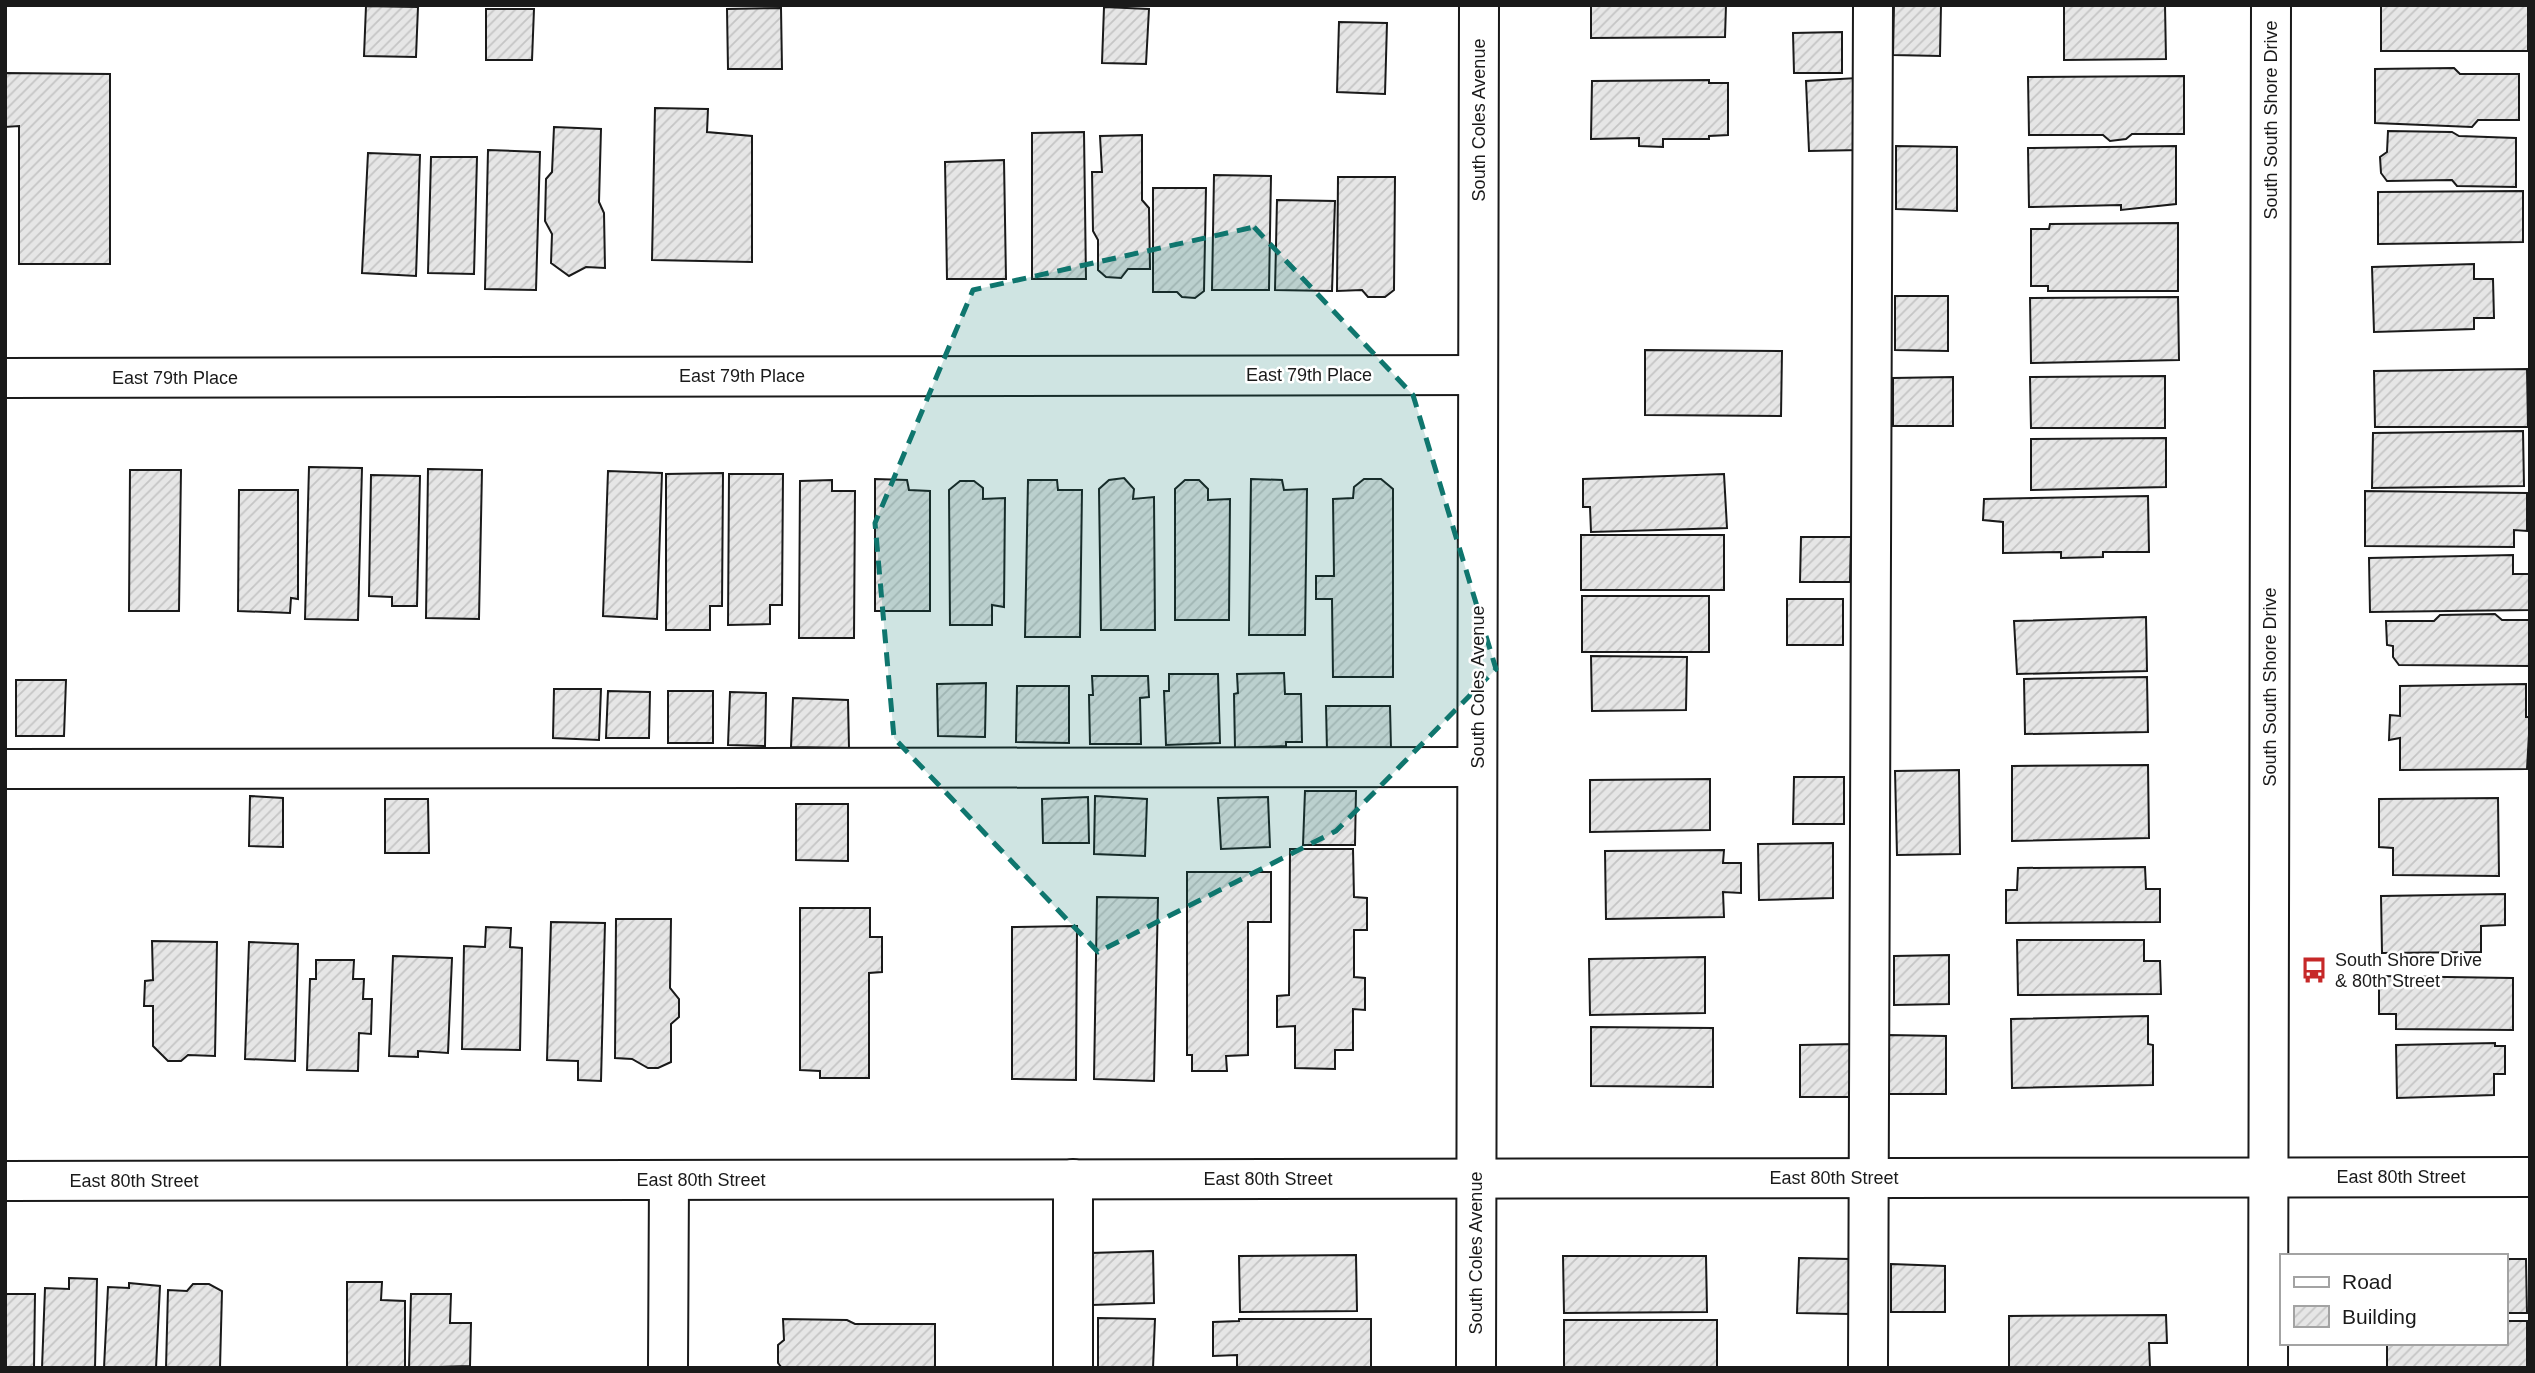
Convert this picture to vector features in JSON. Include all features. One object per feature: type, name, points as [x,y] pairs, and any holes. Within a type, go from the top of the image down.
[{"type":"street","name":"South Coles Avenue","points":[[1476,1368],[1479,5]]},
{"type":"street","points":[[1868,1368],[1873,5]]},
{"type":"street","name":"South South Shore Drive","points":[[2268,1368],[2271,5]]},
{"type":"street","name":"East 79th Place","points":[[5,378],[1478,375]]},
{"type":"street","points":[[5,769],[1478,767]]},
{"type":"street","name":"East 80th Street","points":[[5,1181],[2530,1177]]},
{"type":"street","points":[[1073,1179],[1073,1368]]},
{"type":"street","points":[[668,1368],[669,1180]]},
{"type":"highlighted area","points":[[1254,227],[1413,395],[1496,669],[1336,831],[1098,952],[894,738],[875,523],[973,290]]},
{"type":"building","points":[[1591,5],[1726,5],[1725,37],[1591,38]]},
{"type":"building","points":[[1894,5],[1941,5],[1940,56],[1893,55]]},
{"type":"building","points":[[2064,5],[2165,5],[2166,59],[2064,60]]},
{"type":"building","points":[[2381,5],[2528,5],[2528,51],[2381,51]]},
{"type":"building","points":[[366,6],[418,7],[416,57],[364,56]]},
{"type":"building","points":[[1104,7],[1149,9],[1146,64],[1102,63]]},
{"type":"building","points":[[781,8],[782,69],[728,69],[727,9]]},
{"type":"building","points":[[486,9],[534,9],[532,60],[486,60]]},
{"type":"building","points":[[1339,22],[1387,23],[1385,94],[1337,92]]},
{"type":"building","points":[[1842,32],[1842,73],[1794,73],[1793,33]]},
{"type":"building","points":[[2454,68],[2460,74],[2519,74],[2519,120],[2478,120],[2472,127],[2375,123],[2375,69]]},
{"type":"building","points":[[5,73],[110,74],[110,264],[19,264],[19,126],[5,127]]},
{"type":"building","points":[[2184,76],[2184,134],[2132,134],[2126,139],[2110,141],[2103,135],[2029,135],[2028,77]]},
{"type":"building","points":[[1857,78],[1861,150],[1809,151],[1806,81]]},
{"type":"building","points":[[1709,80],[1709,83],[1728,83],[1728,135],[1709,136],[1709,139],[1663,139],[1663,147],[1639,146],[1639,138],[1591,139],[1592,81]]},
{"type":"building","points":[[655,108],[708,109],[707,132],[752,136],[752,262],[652,260]]},
{"type":"building","points":[[554,127],[601,129],[599,202],[604,213],[605,268],[586,267],[569,276],[551,263],[552,234],[545,221],[546,179],[552,172]]},
{"type":"building","points":[[2388,131],[2452,132],[2459,136],[2516,138],[2516,187],[2457,186],[2452,180],[2387,181],[2381,173],[2380,157],[2387,152]]},
{"type":"building","points":[[1084,132],[1086,279],[1032,279],[1032,133]]},
{"type":"building","points":[[1142,135],[1142,200],[1149,208],[1150,269],[1128,269],[1121,278],[1106,277],[1098,270],[1098,240],[1093,231],[1092,172],[1102,172],[1100,136]]},
{"type":"building","points":[[1896,146],[1957,147],[1957,211],[1896,209]]},
{"type":"building","points":[[2176,146],[2176,204],[2121,210],[2121,205],[2029,207],[2028,148]]},
{"type":"building","points":[[488,150],[540,152],[536,290],[485,289]]},
{"type":"building","points":[[368,153],[420,155],[416,276],[362,273]]},
{"type":"building","points":[[431,157],[477,157],[474,274],[428,273]]},
{"type":"building","points":[[1004,160],[1006,279],[947,279],[945,162]]},
{"type":"building","points":[[1214,175],[1271,176],[1269,290],[1212,290]]},
{"type":"building","points":[[1338,177],[1395,177],[1394,290],[1385,297],[1368,297],[1362,290],[1337,291]]},
{"type":"building","points":[[1153,188],[1206,188],[1204,291],[1195,298],[1182,297],[1177,292],[1153,292]]},
{"type":"building","points":[[2523,191],[2523,242],[2378,244],[2378,192]]},
{"type":"building","points":[[1277,200],[1335,201],[1332,291],[1275,290]]},
{"type":"building","points":[[2178,223],[2178,291],[2048,291],[2048,286],[2031,286],[2031,229],[2049,229],[2050,224]]},
{"type":"building","points":[[2474,264],[2474,279],[2493,279],[2494,318],[2474,318],[2474,329],[2374,332],[2372,267]]},
{"type":"building","points":[[1895,296],[1948,296],[1948,351],[1895,350]]},
{"type":"building","points":[[2178,297],[2179,360],[2031,363],[2030,298]]},
{"type":"building","points":[[1645,350],[1782,351],[1781,416],[1645,415]]},
{"type":"building","points":[[2527,369],[2528,427],[2375,427],[2374,371]]},
{"type":"building","points":[[2165,376],[2165,428],[2031,428],[2030,377]]},
{"type":"building","points":[[1953,377],[1953,426],[1893,426],[1893,378]]},
{"type":"building","points":[[2523,431],[2524,486],[2372,488],[2373,433]]},
{"type":"building","points":[[2166,438],[2166,487],[2031,490],[2031,439]]},
{"type":"building","points":[[309,467],[362,468],[358,620],[305,619]]},
{"type":"building","points":[[428,469],[482,470],[479,619],[426,618]]},
{"type":"building","points":[[130,470],[181,470],[179,611],[129,611]]},
{"type":"building","points":[[608,471],[662,473],[657,619],[603,616]]},
{"type":"building","points":[[723,473],[722,606],[710,606],[710,630],[666,630],[666,474]]},
{"type":"building","points":[[729,474],[783,474],[782,605],[770,605],[770,624],[728,625]]},
{"type":"building","points":[[1724,474],[1727,528],[1591,532],[1590,507],[1583,507],[1583,479]]},
{"type":"building","points":[[371,475],[420,476],[417,606],[392,606],[392,597],[369,596]]},
{"type":"building","points":[[1124,478],[1134,489],[1133,499],[1154,497],[1155,630],[1101,630],[1099,489],[1109,480]]},
{"type":"building","points":[[875,479],[907,480],[909,490],[930,491],[930,611],[875,611]]},
{"type":"building","points":[[1251,479],[1282,480],[1284,490],[1307,489],[1305,635],[1249,635]]},
{"type":"building","points":[[1364,479],[1381,479],[1393,489],[1393,677],[1333,677],[1332,599],[1316,599],[1316,576],[1334,576],[1333,499],[1353,498],[1354,487]]},
{"type":"building","points":[[832,480],[832,491],[855,491],[854,638],[799,638],[800,481]]},
{"type":"building","points":[[1028,480],[1057,480],[1058,490],[1082,490],[1080,637],[1025,637]]},
{"type":"building","points":[[1185,480],[1199,480],[1208,489],[1208,500],[1230,499],[1229,620],[1175,620],[1175,489]]},
{"type":"building","points":[[960,481],[974,481],[983,488],[983,499],[1005,498],[1004,607],[992,605],[992,625],[950,625],[949,490]]},
{"type":"building","points":[[239,490],[298,490],[298,599],[291,598],[290,613],[238,611]]},
{"type":"building","points":[[2365,491],[2527,493],[2527,531],[2514,530],[2514,547],[2365,546]]},
{"type":"building","points":[[2148,496],[2149,552],[2103,552],[2103,557],[2061,558],[2061,552],[2003,553],[2003,522],[1983,520],[1984,499]]},
{"type":"building","points":[[1581,535],[1724,535],[1724,590],[1581,590]]},
{"type":"building","points":[[1801,537],[1851,537],[1850,582],[1800,582]]},
{"type":"building","points":[[2513,555],[2513,574],[2530,574],[2530,610],[2370,612],[2369,558]]},
{"type":"building","points":[[1582,596],[1709,596],[1709,652],[1582,652]]},
{"type":"building","points":[[1787,599],[1843,599],[1843,645],[1787,645]]},
{"type":"building","points":[[2495,614],[2502,620],[2530,620],[2530,666],[2399,665],[2393,657],[2393,646],[2387,645],[2386,621],[2434,621],[2440,615]]},
{"type":"building","points":[[2146,617],[2147,671],[2017,674],[2014,621]]},
{"type":"building","points":[[1591,656],[1687,657],[1686,710],[1592,711]]},
{"type":"building","points":[[1284,673],[1285,694],[1301,694],[1302,742],[1286,742],[1286,746],[1235,748],[1234,694],[1238,693],[1237,674]]},
{"type":"building","points":[[1169,674],[1218,674],[1220,743],[1166,745],[1164,691],[1169,691]]},
{"type":"building","points":[[1092,676],[1148,676],[1149,697],[1140,698],[1141,744],[1090,744],[1089,695],[1093,695]]},
{"type":"building","points":[[2147,677],[2148,732],[2025,734],[2024,679]]},
{"type":"building","points":[[16,680],[66,680],[64,736],[16,736]]},
{"type":"building","points":[[986,683],[985,737],[938,736],[937,684]]},
{"type":"building","points":[[2526,684],[2526,717],[2530,717],[2527,769],[2400,770],[2400,738],[2389,740],[2390,715],[2400,716],[2400,686]]},
{"type":"building","points":[[1017,686],[1069,686],[1069,743],[1016,742]]},
{"type":"building","points":[[554,689],[601,689],[599,740],[553,738]]},
{"type":"building","points":[[608,691],[650,692],[649,738],[606,738]]},
{"type":"building","points":[[668,691],[713,691],[713,743],[668,743]]},
{"type":"building","points":[[730,692],[766,693],[765,746],[728,745]]},
{"type":"building","points":[[793,698],[848,700],[849,748],[791,747]]},
{"type":"building","points":[[1326,706],[1390,706],[1391,749],[1327,750]]},
{"type":"building","points":[[2148,765],[2149,838],[2012,841],[2012,766]]},
{"type":"building","points":[[1959,770],[1960,854],[1897,855],[1895,771]]},
{"type":"building","points":[[1794,777],[1844,777],[1844,824],[1793,824]]},
{"type":"building","points":[[1710,779],[1710,830],[1590,832],[1590,780]]},
{"type":"building","points":[[1305,791],[1356,791],[1355,845],[1303,845]]},
{"type":"building","points":[[250,796],[283,798],[283,847],[249,846]]},
{"type":"building","points":[[1095,796],[1147,799],[1145,856],[1094,854]]},
{"type":"building","points":[[1088,797],[1089,843],[1043,843],[1042,799]]},
{"type":"building","points":[[1268,797],[1270,847],[1221,849],[1218,798]]},
{"type":"building","points":[[2498,798],[2499,876],[2393,875],[2393,848],[2379,847],[2379,799]]},
{"type":"building","points":[[385,799],[428,799],[429,853],[385,853]]},
{"type":"building","points":[[796,804],[848,804],[848,861],[796,860]]},
{"type":"building","points":[[1833,843],[1833,898],[1759,900],[1758,844]]},
{"type":"building","points":[[1290,849],[1353,849],[1354,897],[1367,898],[1367,930],[1354,930],[1354,977],[1365,978],[1365,1010],[1353,1009],[1353,1050],[1335,1050],[1335,1069],[1295,1068],[1295,1026],[1277,1027],[1277,996],[1289,995]]},
{"type":"building","points":[[1724,850],[1723,863],[1741,863],[1741,893],[1723,892],[1724,917],[1606,919],[1605,851]]},
{"type":"building","points":[[2145,867],[2146,889],[2160,889],[2160,922],[2006,923],[2006,890],[2017,890],[2018,868]]},
{"type":"building","points":[[1187,872],[1271,872],[1271,922],[1248,922],[1248,1055],[1226,1056],[1227,1071],[1192,1071],[1192,1055],[1187,1055]]},
{"type":"building","points":[[2505,894],[2505,925],[2481,926],[2481,952],[2382,953],[2381,896]]},
{"type":"building","points":[[1097,897],[1158,898],[1154,1081],[1094,1079]]},
{"type":"building","points":[[800,908],[870,908],[870,937],[882,937],[882,972],[869,973],[869,1078],[820,1078],[820,1071],[800,1070]]},
{"type":"building","points":[[616,919],[671,919],[670,988],[679,999],[679,1017],[671,1024],[671,1062],[658,1068],[648,1068],[632,1059],[615,1058]]},
{"type":"building","points":[[551,922],[605,923],[601,1081],[578,1080],[578,1061],[547,1060]]},
{"type":"building","points":[[1077,926],[1076,1080],[1012,1079],[1012,927]]},
{"type":"building","points":[[486,927],[511,928],[510,947],[522,948],[520,1050],[462,1049],[464,946],[485,947]]},
{"type":"building","points":[[2017,940],[2144,940],[2144,961],[2160,961],[2161,994],[2018,995]]},
{"type":"building","points":[[152,941],[217,942],[215,1056],[188,1055],[181,1061],[168,1061],[153,1046],[153,1006],[144,1006],[145,981],[153,980]]},
{"type":"building","points":[[249,942],[298,944],[295,1061],[245,1059]]},
{"type":"building","points":[[1949,955],[1949,1004],[1894,1005],[1894,956]]},
{"type":"building","points":[[393,956],[452,958],[448,1053],[418,1051],[418,1057],[389,1056]]},
{"type":"building","points":[[1705,957],[1705,1013],[1590,1015],[1589,959]]},
{"type":"building","points":[[316,960],[354,960],[353,979],[364,979],[363,999],[372,999],[371,1034],[359,1033],[358,1071],[307,1070],[310,979],[316,979]]},
{"type":"building","points":[[2379,976],[2513,978],[2513,1030],[2396,1029],[2396,1014],[2379,1014]]},
{"type":"building","points":[[2148,1016],[2148,1044],[2153,1045],[2153,1085],[2012,1088],[2011,1019]]},
{"type":"building","points":[[1591,1027],[1713,1028],[1713,1087],[1591,1086]]},
{"type":"building","points":[[1888,1035],[1946,1036],[1946,1094],[1889,1094]]},
{"type":"building","points":[[2495,1043],[2495,1046],[2505,1046],[2505,1074],[2494,1074],[2494,1095],[2397,1098],[2396,1045]]},
{"type":"building","points":[[1854,1044],[1854,1097],[1800,1097],[1800,1045]]},
{"type":"building","points":[[1153,1251],[1154,1303],[1092,1305],[1091,1253]]},
{"type":"building","points":[[1356,1255],[1357,1311],[1240,1312],[1239,1256]]},
{"type":"building","points":[[1563,1256],[1706,1256],[1707,1312],[1564,1313]]},
{"type":"building","points":[[1799,1258],[1851,1259],[1850,1314],[1797,1313]]},
{"type":"building","points":[[2507,1259],[2526,1259],[2527,1313],[2507,1313]]},
{"type":"building","points":[[1891,1264],[1945,1266],[1945,1312],[1891,1312]]},
{"type":"building","points":[[69,1278],[97,1279],[95,1368],[42,1368],[45,1288],[69,1289]]},
{"type":"building","points":[[347,1282],[382,1282],[381,1300],[405,1301],[405,1368],[347,1368]]},
{"type":"building","points":[[129,1283],[160,1286],[156,1368],[104,1368],[108,1287],[129,1288]]},
{"type":"building","points":[[193,1284],[209,1284],[222,1291],[220,1368],[166,1368],[168,1290],[187,1291]]},
{"type":"building","points":[[5,1294],[35,1294],[34,1368],[5,1368]]},
{"type":"building","points":[[411,1294],[451,1294],[450,1323],[471,1323],[470,1366],[409,1368]]},
{"type":"building","points":[[2166,1315],[2167,1343],[2149,1343],[2150,1368],[2009,1368],[2009,1316]]},
{"type":"building","points":[[1098,1318],[1155,1319],[1153,1368],[1098,1368]]},
{"type":"building","points":[[783,1319],[847,1320],[855,1324],[935,1324],[935,1368],[782,1368],[778,1363],[778,1345],[784,1340]]},
{"type":"building","points":[[1239,1319],[1371,1319],[1371,1368],[1237,1368],[1237,1355],[1213,1356],[1213,1322]]},
{"type":"building","points":[[1564,1320],[1717,1320],[1717,1368],[1564,1368]]},
{"type":"building","points":[[2507,1321],[2527,1321],[2527,1368],[2387,1368],[2387,1345],[2507,1345]]},
{"type":"place","name":"South Shore Drive & 80th Street","points":[[2314,970]]}]
